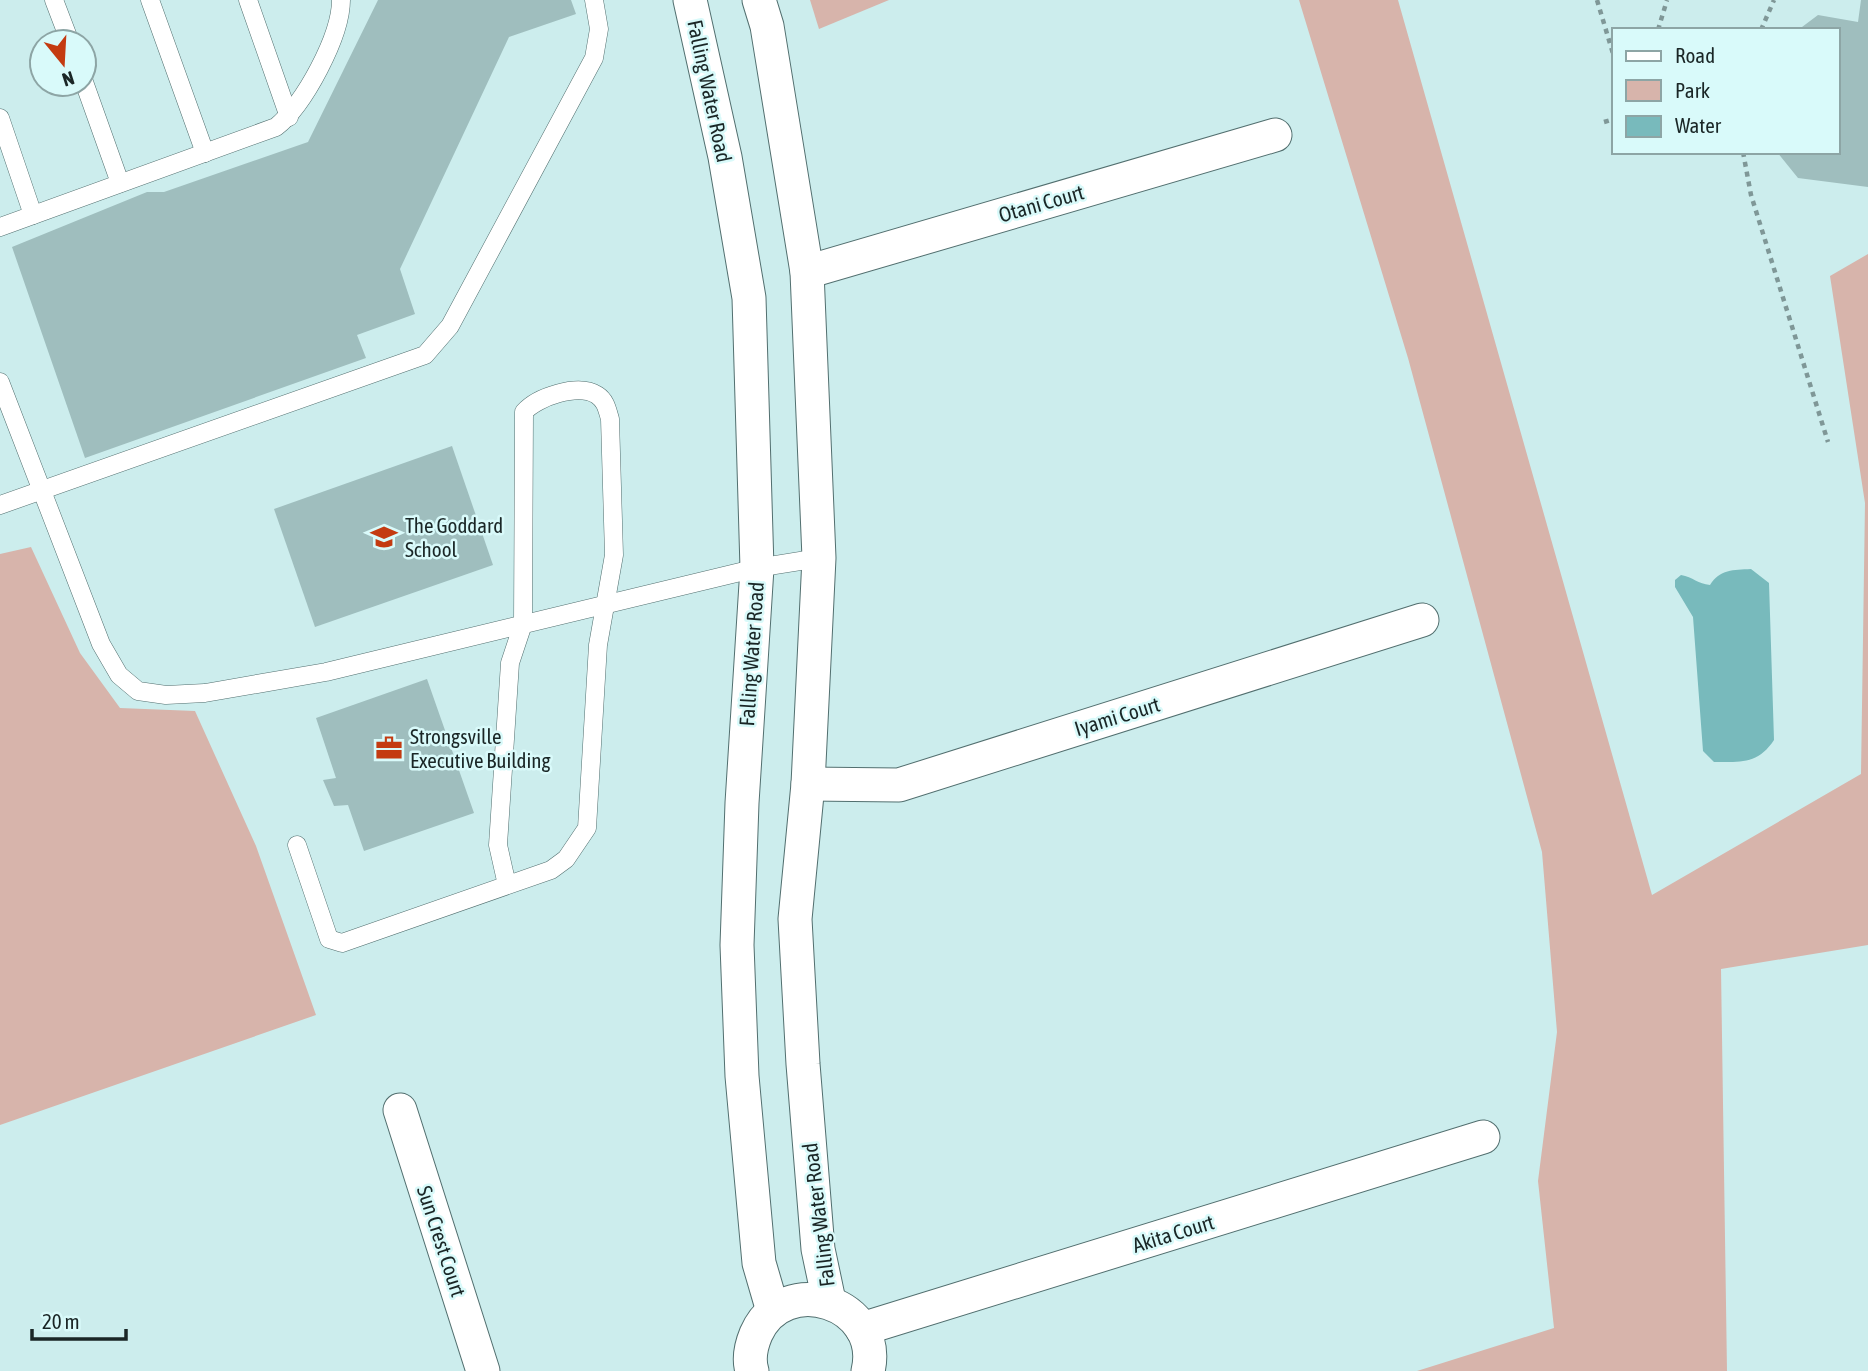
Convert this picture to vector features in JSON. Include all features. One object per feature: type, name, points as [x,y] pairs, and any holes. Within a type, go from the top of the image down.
[{"type":"street","name":"Falling Water Road","points":[[690,0],[725,157],[749,298],[757,568],[741,803],[737,945],[742,1076],[759,1263],[773,1311],[790,1302],[810,1298],[829,1301],[846,1310],[862,1329]]},
{"type":"street","name":"Falling Water Road","points":[[760,0],[767,26],[807,272],[819,558],[808,784],[796,932],[818,1250],[829,1301]]},
{"type":"street","name":"Otani Court","points":[[807,272],[1275,135]]},
{"type":"street","name":"Iyami Court","points":[[808,784],[899,785],[1422,620]]},
{"type":"street","name":"Sun Crest Court","points":[[400,1110],[483,1371]]},
{"type":"street","name":"Akita Court","points":[[862,1329],[1483,1137]]},
{"type":"street","points":[[752,1371],[751,1344],[759,1326],[773,1311]]},
{"type":"street","points":[[862,1329],[868,1343],[868,1371]]},
{"type":"lane","points":[[54,0],[64,28]]},
{"type":"lane","points":[[150,0],[205,153]]},
{"type":"lane","points":[[248,0],[289,117]]},
{"type":"lane","points":[[0,227],[276,127],[289,117],[337,31],[341,0]]},
{"type":"lane","points":[[0,505],[425,355],[450,326],[594,58],[599,29],[594,0]]},
{"type":"lane","points":[[90,98],[120,183]]},
{"type":"lane","points":[[0,118],[33,215]]},
{"type":"lane","points":[[297,845],[329,939],[342,943],[551,870],[577,846],[587,828],[598,645],[614,555],[610,419],[605,402],[595,394],[580,390],[532,403],[524,412],[523,624],[510,663],[498,845],[507,885]]},
{"type":"lane","points":[[2,392],[101,644],[119,675],[138,691],[166,695],[205,693],[326,672],[757,568],[819,558]]},
{"type":"path","points":[[1597,0],[1612,50]]},
{"type":"path","points":[[1762,28],[1774,0]]},
{"type":"path","points":[[1659,28],[1666,1]]},
{"type":"path","points":[[1604,122],[1612,120]]},
{"type":"path","points":[[1743,154],[1751,195],[1828,442]]},
{"type":"green space","points":[[810,0],[889,0],[819,29]]},
{"type":"green space","points":[[1299,0],[1398,0],[1652,895],[1861,774],[1865,503],[1830,276],[1868,254],[1868,945],[1721,969],[1727,1371],[1417,1371],[1554,1328],[1538,1181],[1557,1032],[1542,852],[1408,358]]},
{"type":"green space","points":[[31,547],[80,653],[120,708],[195,711],[256,846],[316,1015],[0,1125],[0,554]]},
{"type":"water","points":[[1751,569],[1769,583],[1774,740],[1755,758],[1714,762],[1703,751],[1693,617],[1675,587],[1675,580],[1681,575],[1710,585],[1723,573]]},
{"type":"building","points":[[378,0],[571,0],[576,14],[509,37],[400,269],[415,314],[357,335],[366,358],[85,458],[12,247],[147,192],[164,192],[308,142]]},
{"type":"building","points":[[1861,0],[1868,0],[1868,187],[1798,178],[1779,154],[1840,154],[1840,28],[1801,28],[1818,15],[1858,22]]},
{"type":"building","name":"The Goddard School","points":[[452,446],[493,565],[315,627],[274,509]]},
{"type":"building","name":"Strongsville Executive Building","points":[[427,679],[474,813],[364,851],[348,805],[334,806],[323,780],[336,778],[316,718]]},
{"type":"place","name":"The Goddard School","points":[[384,537]]},
{"type":"place","name":"Strongsville Executive Building","points":[[389,748]]}]
